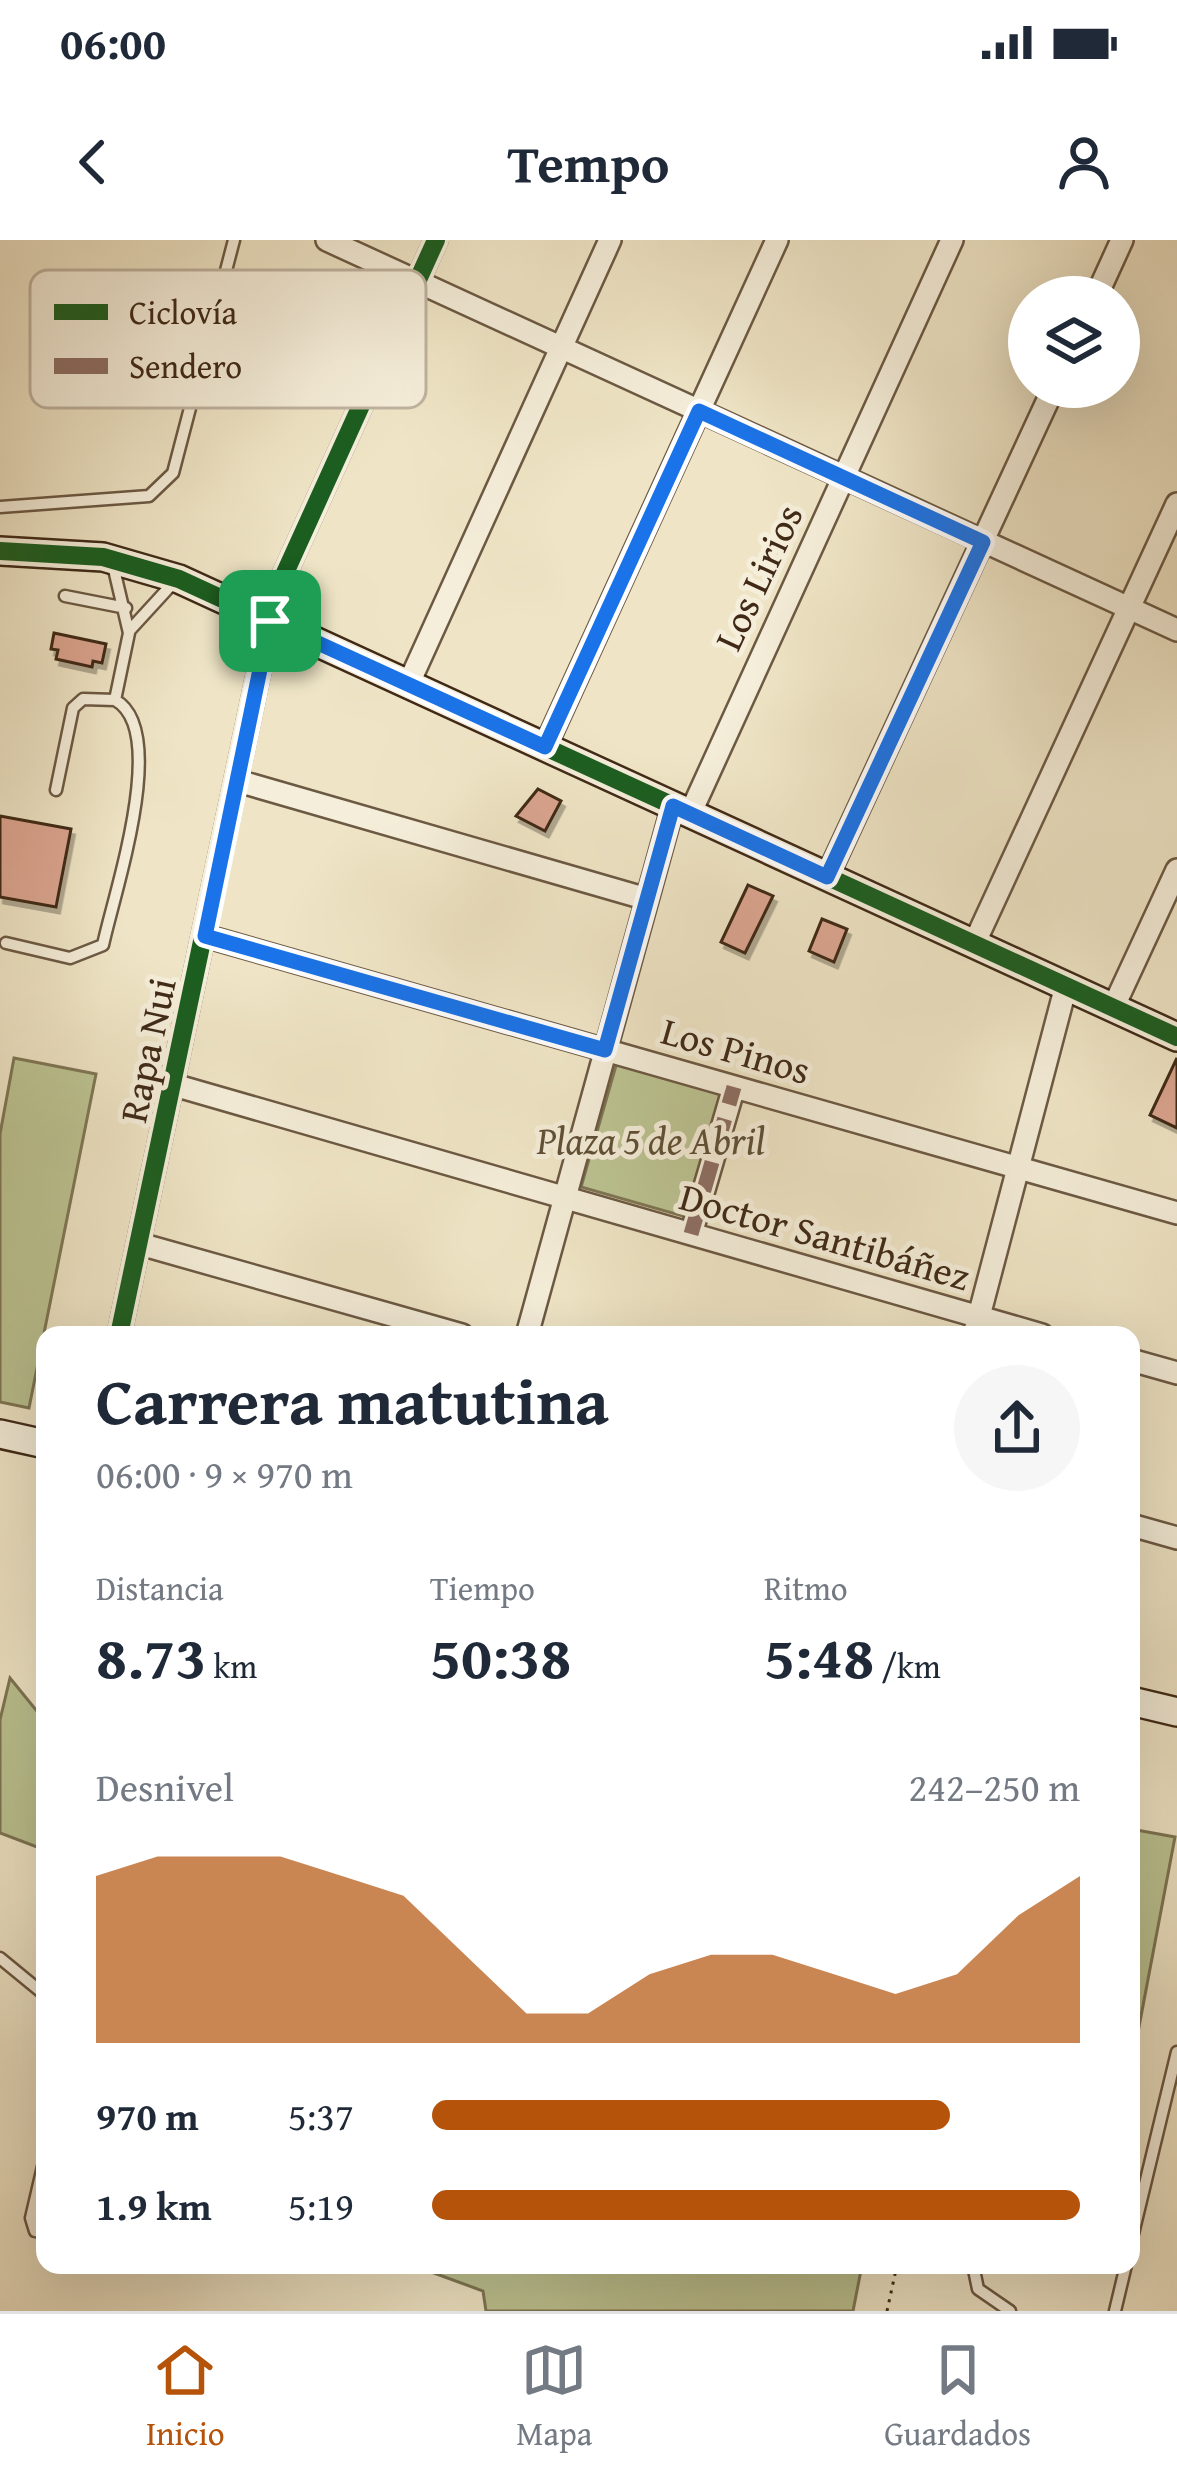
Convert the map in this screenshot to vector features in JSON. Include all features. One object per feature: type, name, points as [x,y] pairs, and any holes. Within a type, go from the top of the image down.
[{"type":"street","points":[[327,240],[393,270]]},
{"type":"street","name":"Rapa Nui","points":[[422,270],[436,240]]},
{"type":"street","points":[[408,685],[610,240]]},
{"type":"street","points":[[545,747],[777,240]]},
{"type":"street","name":"Los Lirios","points":[[529,1326],[647,899],[681,810],[844,477],[952,240]]},
{"type":"street","points":[[1106,276],[1122,240]]},
{"type":"street","points":[[426,285],[1177,630]]},
{"type":"street","name":"Rapa Nui","points":[[121,1326],[279,586],[360,408]]},
{"type":"street","points":[[827,877],[1044,408]]},
{"type":"street","points":[[974,944],[1177,504]]},
{"type":"street","points":[[0,551],[110,558],[179,579],[1177,1037]]},
{"type":"street","points":[[238,781],[647,899]]},
{"type":"street","points":[[1114,1008],[1177,870]]},
{"type":"street","name":"Los Pinos","points":[[205,936],[1177,1213]]},
{"type":"street","points":[[976,1326],[1066,986]]},
{"type":"street","name":"Doctor Santibáñez","points":[[174,1085],[691,1234],[976,1326]]},
{"type":"street","points":[[691,1234],[734,1087]]},
{"type":"street","points":[[140,1244],[430,1326]]},
{"type":"street","points":[[1140,1363],[1177,1373]]},
{"type":"street","points":[[0,1434],[36,1442]]},
{"type":"street","points":[[1140,1528],[1177,1538]]},
{"type":"street","points":[[1140,1703],[1177,1712]]},
{"type":"lane","points":[[226,270],[234,240]]},
{"type":"lane","points":[[0,507],[148,496],[173,473],[190,408]]},
{"type":"lane","points":[[110,558],[126,608],[128,632],[115,700]]},
{"type":"lane","points":[[128,632],[151,602],[179,579]]},
{"type":"lane","points":[[65,596],[126,608]]},
{"type":"lane","points":[[6,943],[70,958],[104,945],[143,760],[134,718],[115,700],[83,699],[73,708],[56,790]]},
{"type":"lane","points":[[0,1958],[36,1988]]},
{"type":"lane","points":[[1140,2205],[1177,2052]]},
{"type":"lane","points":[[36,2197],[31,2218],[36,2231]]},
{"type":"lane","points":[[975,2274],[978,2289],[1010,2311]]},
{"type":"lane","points":[[1115,2311],[1124,2274]]},
{"type":"path","points":[[887,2311],[895,2274]]},
{"type":"green space","points":[[14,1058],[96,1074],[45,1326],[36,1326],[36,1373],[29,1408],[0,1402],[0,1134]]},
{"type":"green space","name":"Plaza 5 de Abril","points":[[617,1062],[722,1092],[686,1217],[581,1187]]},
{"type":"green space","points":[[10,1678],[36,1710],[36,1847],[0,1833],[0,1720]]},
{"type":"green space","points":[[1140,1831],[1175,1837],[1140,2022]]},
{"type":"green space","points":[[437,2274],[860,2274],[853,2311],[486,2311],[483,2291]]},
{"type":"building","points":[[54,633],[106,644],[102,663],[93,661],[92,667],[56,659],[58,650],[51,649]]},
{"type":"building","points":[[538,789],[561,801],[545,831],[516,816]]},
{"type":"building","points":[[0,816],[71,829],[56,907],[0,897]]},
{"type":"building","points":[[748,885],[773,896],[745,953],[721,942]]},
{"type":"building","points":[[822,919],[847,929],[834,962],[809,951]]},
{"type":"building","points":[[1177,1058],[1177,1128],[1150,1115]]},
{"type":"marked path","points":[[691,1234],[734,1087]]},
{"type":"cycle path","points":[[422,270],[436,240]]},
{"type":"cycle path","points":[[121,1326],[275,595],[360,408]]},
{"type":"cycle path","points":[[0,551],[103,557],[179,579],[1177,1037]]},
{"type":"route","points":[[699,411],[983,542],[827,877],[673,806],[605,1050],[205,936],[270,621],[545,747],[699,411]]}]
